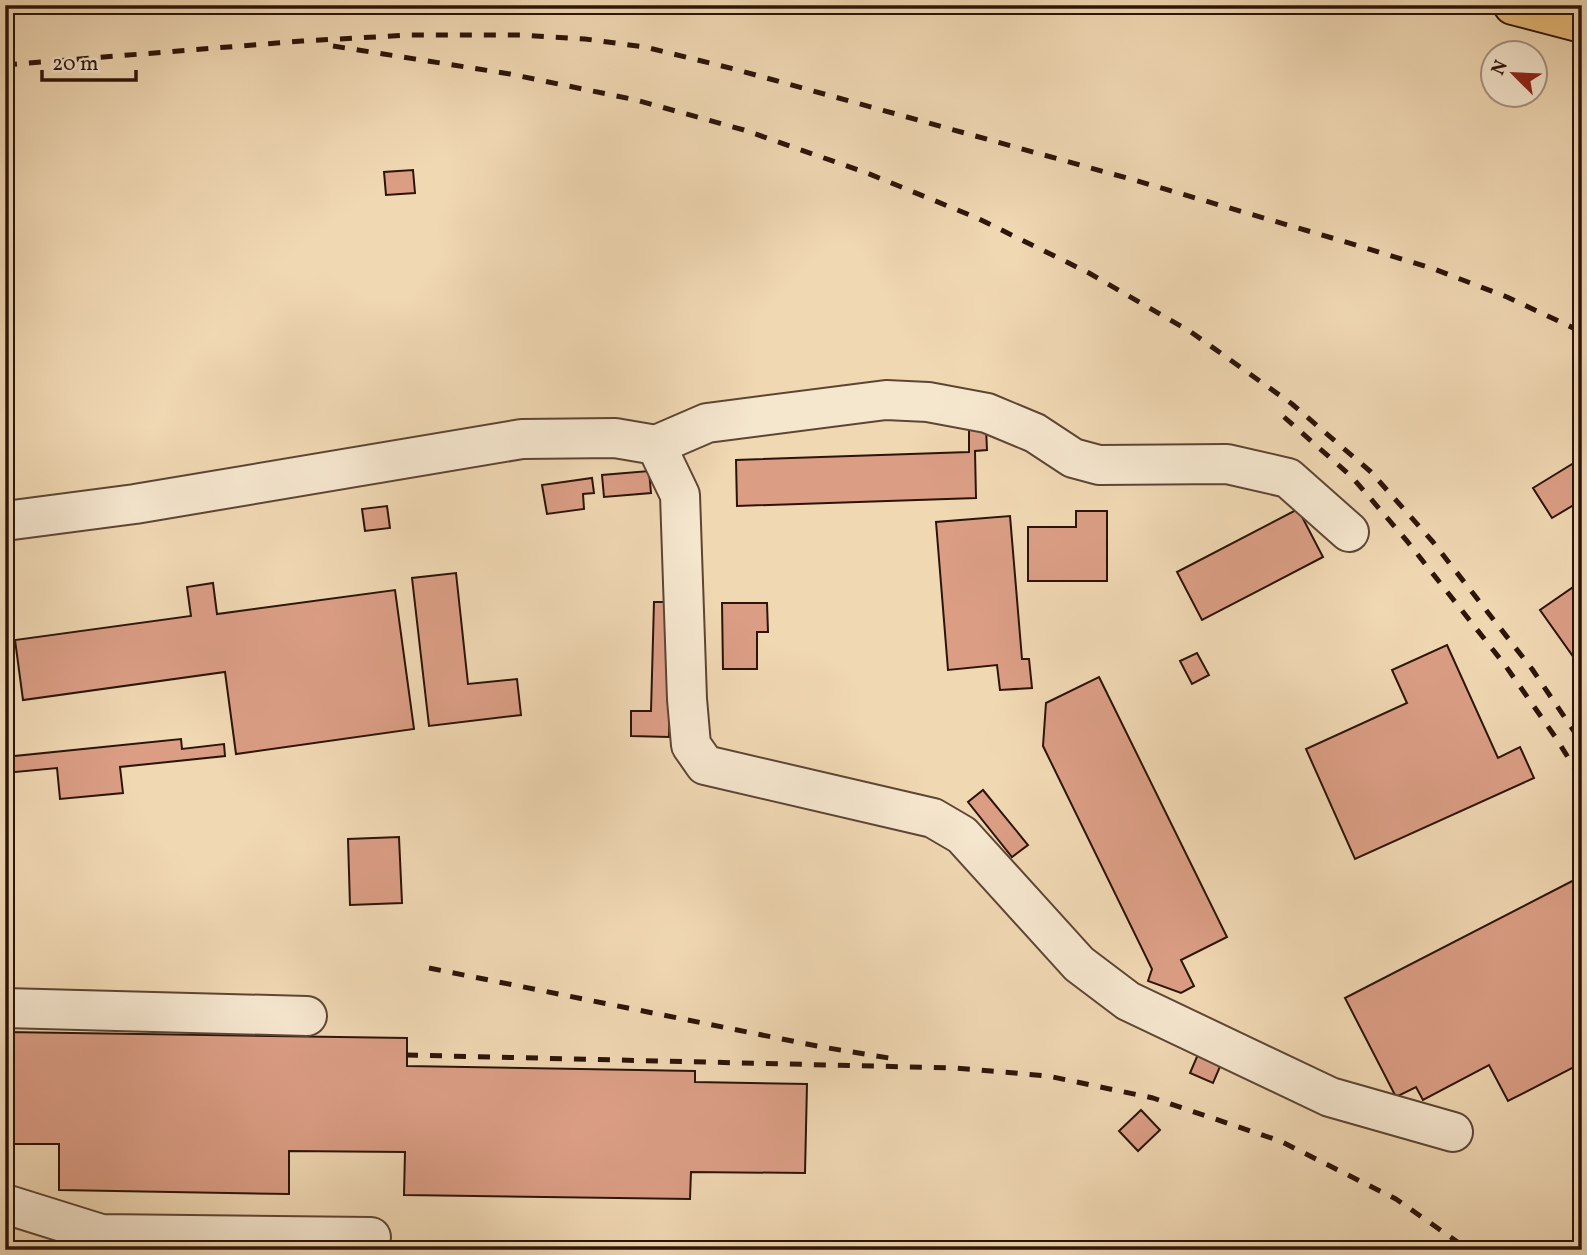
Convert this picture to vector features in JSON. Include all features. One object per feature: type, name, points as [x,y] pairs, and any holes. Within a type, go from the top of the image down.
[{"type":"main road","points":[[1513,5],[1582,23]]},
{"type":"lane","points":[[5,521],[135,505],[522,439],[615,438],[656,445],[707,424],[886,400],[928,402],[987,413],[1035,433],[1073,458],[1100,465],[1227,464],[1288,478],[1349,532]]},
{"type":"lane","points":[[656,445],[680,495],[691,745],[705,765],[933,818],[962,835],[1079,964],[1128,1001],[1330,1097],[1453,1132]]},
{"type":"lane","points":[[5,1008],[307,1016]]},
{"type":"lane","points":[[5,1204],[101,1234],[371,1237]]},
{"type":"building","points":[[413,170],[415,193],[386,195],[384,172]]},
{"type":"building","points":[[986,428],[987,450],[975,451],[976,498],[737,506],[736,460],[969,452],[969,429]]},
{"type":"building","points":[[1582,458],[1582,500],[1552,518],[1533,488]]},
{"type":"building","points":[[649,471],[651,493],[604,497],[602,475]]},
{"type":"building","points":[[592,478],[594,493],[583,494],[584,509],[547,514],[542,485]]},
{"type":"building","points":[[387,506],[390,528],[365,531],[362,509]]},
{"type":"building","points":[[1298,509],[1323,557],[1202,620],[1177,572]]},
{"type":"building","points":[[1076,511],[1107,511],[1107,581],[1028,581],[1028,527],[1076,527]]},
{"type":"building","points":[[1010,516],[1022,659],[1029,659],[1032,688],[1000,690],[997,665],[948,670],[936,522]]},
{"type":"building","points":[[456,573],[468,684],[517,679],[521,715],[429,726],[412,578]]},
{"type":"building","points":[[1582,581],[1582,669],[1540,610]]},
{"type":"building","points":[[213,583],[217,614],[395,590],[414,729],[236,754],[225,672],[23,700],[15,640],[191,616],[187,587]]},
{"type":"building","points":[[654,602],[672,602],[669,737],[631,736],[631,711],[651,711]]},
{"type":"building","points":[[722,603],[767,603],[768,632],[757,632],[757,669],[723,669]]},
{"type":"building","points":[[1447,645],[1498,758],[1520,747],[1534,778],[1355,859],[1306,749],[1407,703],[1392,670]]},
{"type":"building","points":[[1197,653],[1209,675],[1192,684],[1180,661]]},
{"type":"building","points":[[1099,677],[1227,937],[1181,960],[1194,986],[1181,993],[1148,981],[1152,969],[1043,746],[1046,703]]},
{"type":"building","points":[[181,739],[182,749],[224,744],[225,756],[120,767],[123,793],[60,799],[57,768],[5,773],[5,757]]},
{"type":"building","points":[[983,790],[1028,845],[1012,857],[968,802]]},
{"type":"building","points":[[399,837],[402,903],[350,905],[348,839]]},
{"type":"building","points":[[1582,876],[1582,1063],[1508,1101],[1489,1065],[1423,1100],[1416,1087],[1396,1097],[1345,998]]},
{"type":"building","points":[[5,1032],[407,1038],[407,1066],[695,1071],[695,1082],[807,1084],[805,1173],[691,1172],[690,1199],[404,1195],[405,1152],[289,1151],[289,1194],[59,1190],[59,1144],[5,1144]]},
{"type":"building","points":[[1199,1052],[1222,1062],[1213,1083],[1190,1073]]},
{"type":"building","points":[[1141,1110],[1160,1130],[1138,1151],[1119,1131]]},
{"type":"railway","points":[[5,65],[410,35],[520,35],[585,39],[645,47],[734,69],[1134,180],[1339,240],[1434,269],[1507,297],[1582,332]]},
{"type":"railway","points":[[333,46],[510,74],[636,100],[744,130],[867,173],[977,218],[1089,273],[1191,332],[1292,404],[1371,472],[1433,542],[1532,669],[1582,743]]},
{"type":"railway","points":[[1284,417],[1352,477],[1407,541],[1505,665],[1582,780]]},
{"type":"railway","points":[[429,968],[889,1058]]},
{"type":"railway","points":[[406,1055],[956,1068],[1048,1076],[1153,1098],[1280,1141],[1396,1199],[1469,1250]]}]
